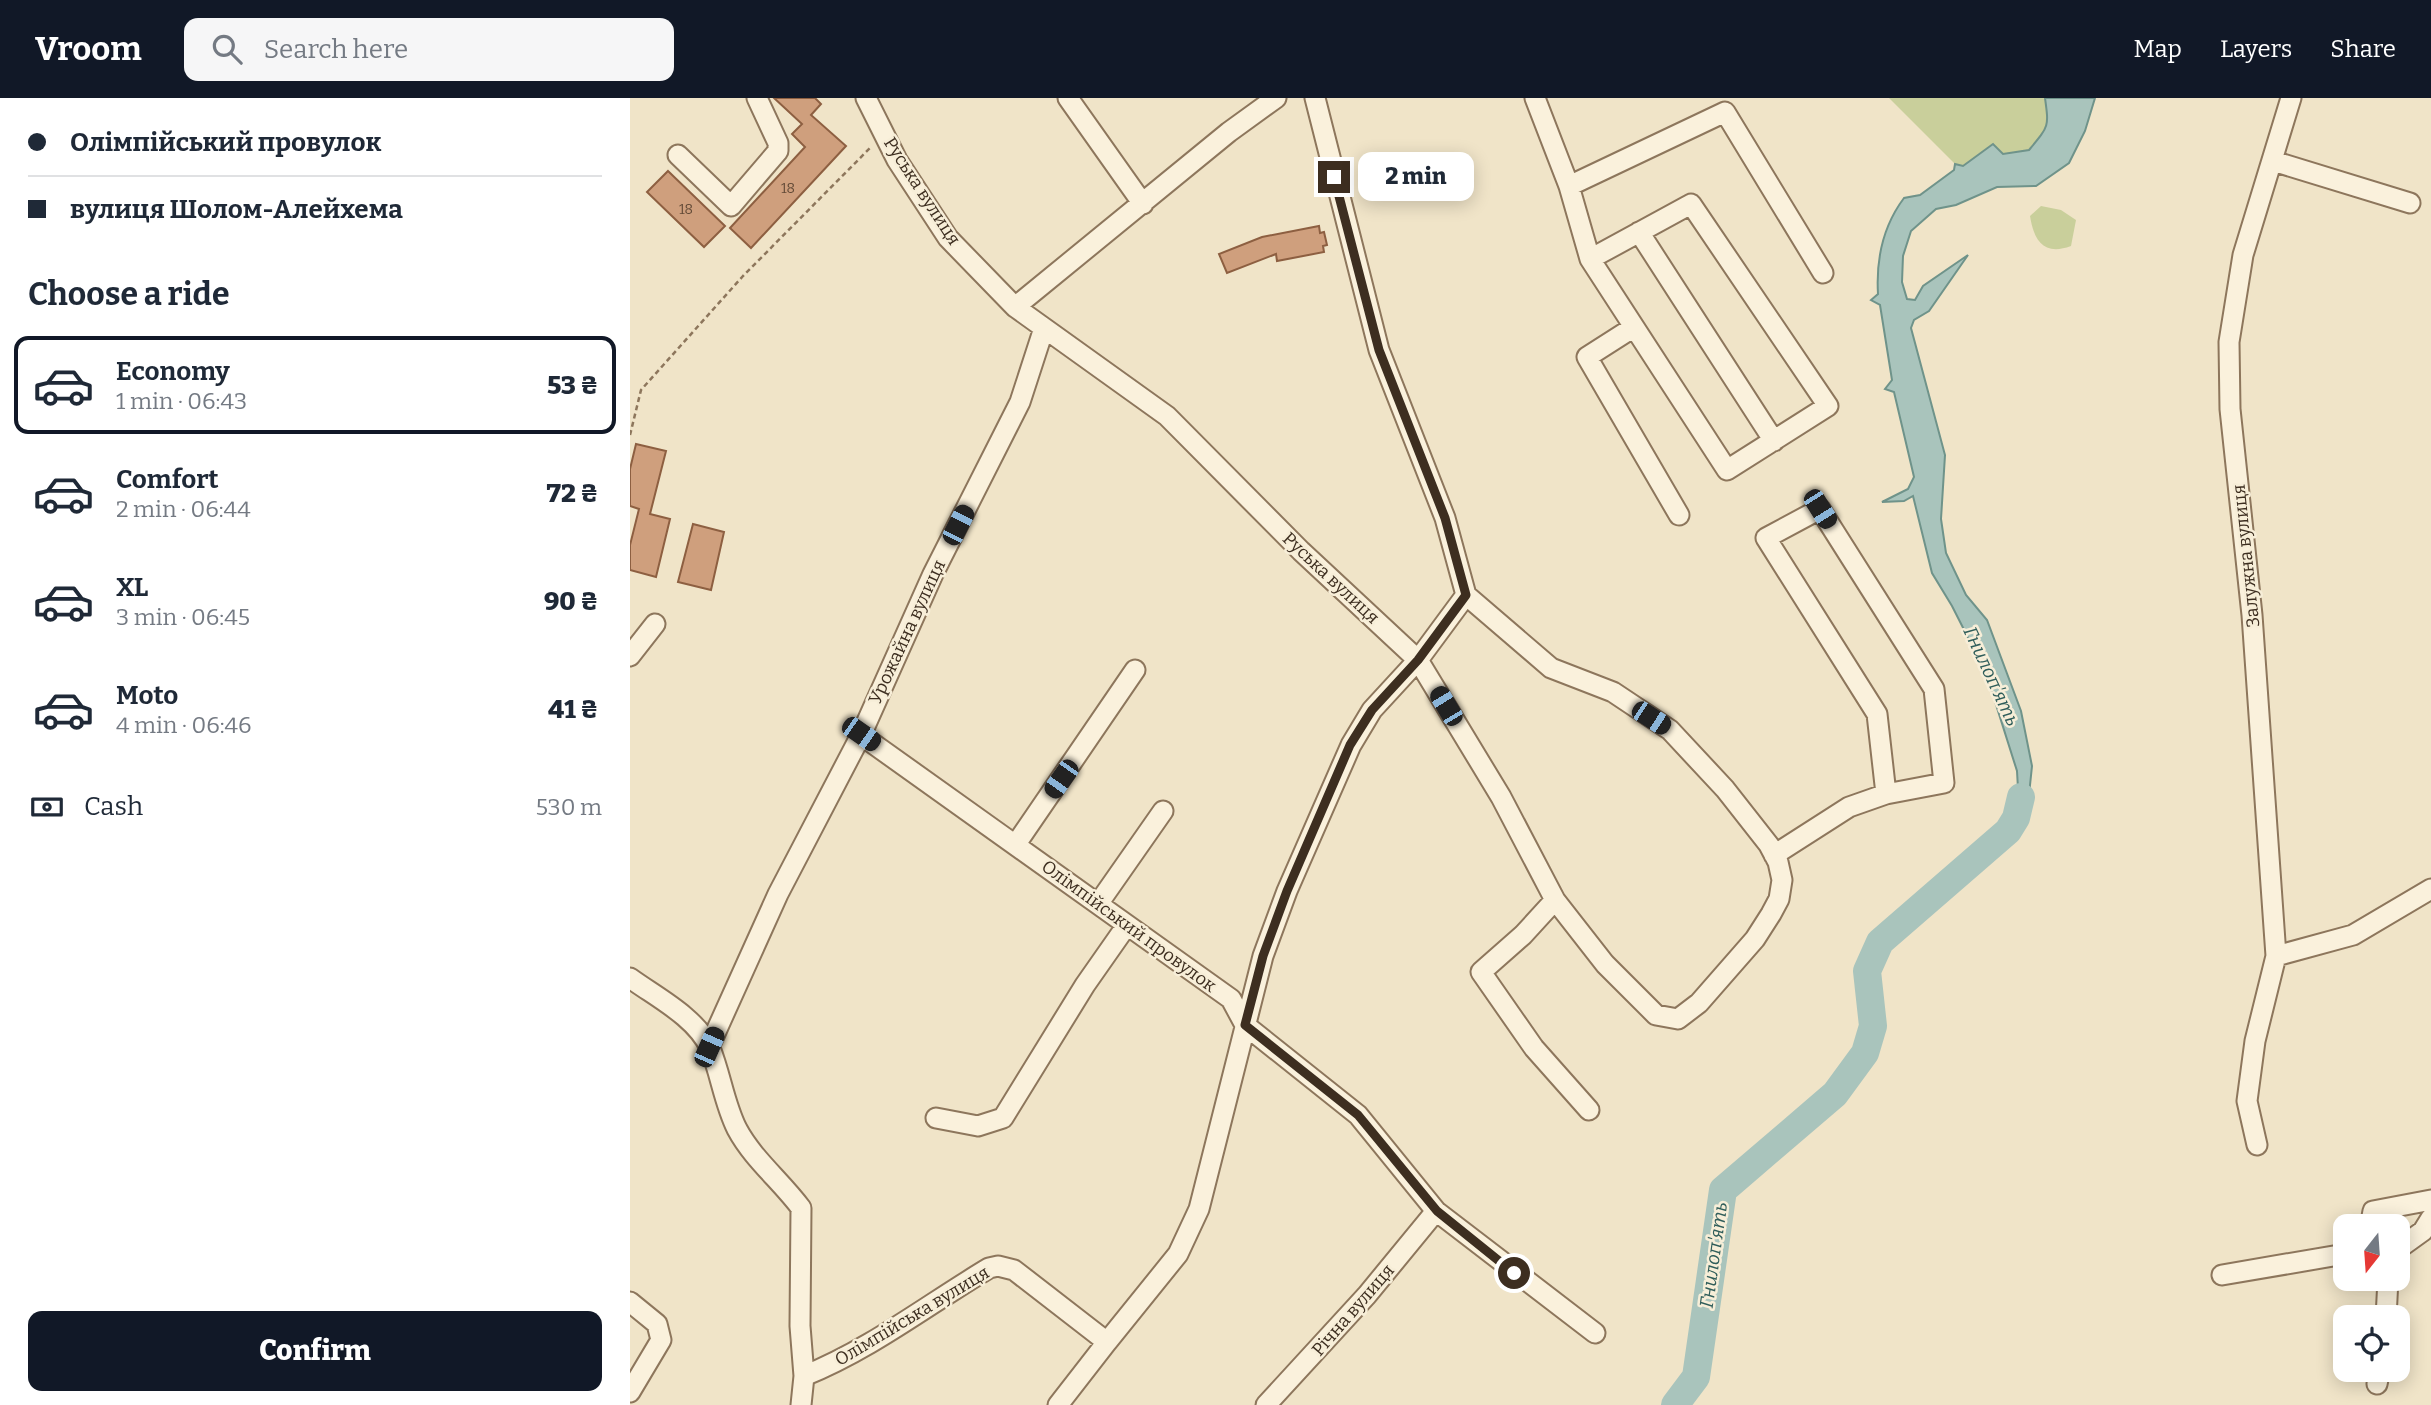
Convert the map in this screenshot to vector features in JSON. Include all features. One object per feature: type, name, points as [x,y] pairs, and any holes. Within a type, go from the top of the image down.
[{"type":"street","points":[[678,155],[731,205],[778,151],[778,143],[757,98]]},
{"type":"street","name":"Руська вулиця","points":[[866,98],[897,160],[948,238],[1016,307],[1167,416],[1301,551],[1418,660],[1501,797],[1555,900],[1631,991],[1656,1015],[1678,1018],[1699,1003],[1755,939],[1779,899],[1782,880],[1774,855]]},
{"type":"street","points":[[1068,98],[1143,204]]},
{"type":"street","points":[[1016,307],[1276,98]]},
{"type":"street","points":[[1535,98],[1569,186],[1590,259],[1727,470],[1828,406],[1691,204],[1590,259]]},
{"type":"street","name":"Залужна вулиця","points":[[2276,956],[2269,897],[2252,615],[2230,409],[2229,342],[2243,255],[2291,98]]},
{"type":"street","points":[[1322,100],[1379,350],[1445,518],[1466,595],[1552,668],[1613,692],[1670,730],[1725,789],[1774,855],[1849,807],[1886,794],[1944,783],[1934,689],[1820,509],[1766,538],[1877,714],[1886,794]]},
{"type":"street","points":[[1569,186],[1725,112],[1823,272]]},
{"type":"street","points":[[2273,161],[2410,203]]},
{"type":"street","points":[[1639,232],[1774,440]]},
{"type":"street","points":[[1634,327],[1587,357],[1679,515]]},
{"type":"street","name":"Урожайна вулиця","points":[[709,1047],[778,894],[861,734],[933,574],[1020,402],[1044,328]]},
{"type":"street","points":[[1058,1405],[1178,1254],[1199,1209],[1263,956],[1287,891],[1350,745],[1372,710],[1418,660],[1466,595]]},
{"type":"street","points":[[630,656],[655,624]]},
{"type":"street","points":[[1016,844],[1135,670]]},
{"type":"street","name":"Олімпійський провулок","points":[[861,734],[1231,999],[1245,1025],[1358,1115],[1437,1211],[1595,1333]]},
{"type":"street","points":[[1098,904],[1163,811]]},
{"type":"street","points":[[2257,1145],[2247,1101],[2255,1041],[2276,956],[2353,935],[2431,889]]},
{"type":"street","points":[[1555,900],[1523,935],[1481,972],[1534,1048],[1588,1110]]},
{"type":"street","points":[[936,1118],[978,1126],[1003,1118],[1085,985],[1127,925]]},
{"type":"street","points":[[630,978],[693,1024],[709,1047],[722,1096],[738,1131],[757,1159],[801,1208],[800,1315],[804,1376],[801,1405]]},
{"type":"street","points":[[2372,1214],[2373,1211],[2431,1200]]},
{"type":"street","name":"Річна вулиця","points":[[1266,1405],[1367,1295],[1437,1211]]},
{"type":"street","points":[[2410,1240],[2423,1231],[2431,1218]]},
{"type":"street","points":[[2221,1275],[2333,1256]]},
{"type":"street","name":"Олімпійська вулиця","points":[[804,1376],[856,1353],[970,1280],[998,1266],[1014,1270],[1035,1284],[1107,1342]]},
{"type":"street","points":[[630,1302],[657,1324],[661,1340],[630,1392]]},
{"type":"path","points":[[630,435],[641,390],[744,276],[884,133]]},
{"type":"green space","points":[[1889,98],[2045,98],[2047,121],[2044,131],[2029,150],[2003,154],[1992,145],[1963,166],[1955,164]]},
{"type":"green space","points":[[2041,206],[2061,210],[2076,220],[2071,246],[2054,249],[2042,244],[2038,239],[2030,216]]},
{"type":"water","points":[[2045,98],[2095,98],[2085,131],[2069,163],[2036,186],[1997,187],[1956,205],[1936,209],[1911,231],[1903,256],[1902,282],[1907,299],[1915,300],[1923,286],[1968,255],[1929,311],[1914,320],[1911,328],[1945,455],[1941,519],[1946,553],[1966,595],[1987,620],[2021,711],[2032,766],[2028,804],[2008,831],[2018,789],[2017,771],[1986,673],[1932,573],[1913,496],[1904,501],[1882,502],[1908,489],[1914,477],[1894,392],[1885,389],[1892,380],[1880,305],[1871,300],[1878,294],[1882,244],[1891,220],[1904,198],[1920,195],[1954,170],[1955,164],[1963,166],[1993,144],[2003,154],[2029,150],[2046,126]]},
{"type":"building","points":[[774,98],[815,98],[821,104],[811,115],[846,146],[751,248],[730,228],[805,147],[792,134],[802,124]]},
{"type":"building","points":[[668,171],[725,226],[704,247],[647,192]]},
{"type":"building","points":[[1319,226],[1320,233],[1324,232],[1327,245],[1323,246],[1324,252],[1277,261],[1276,254],[1227,273],[1219,254],[1262,237]]},
{"type":"building","points":[[636,444],[666,451],[650,514],[670,519],[656,577],[630,570],[630,545],[639,509],[630,506],[630,469]]},
{"type":"building","points":[[693,524],[724,532],[711,590],[678,582]]},
{"type":"waterway","name":"Гнилоп'ять","points":[[1675,1405],[1696,1377],[1723,1190],[1835,1094],[1865,1053],[1873,1026],[1867,971],[1880,942],[2008,831],[2016,818],[2021,797]]},
{"type":"route","points":[[1334,177],[1379,350],[1445,518],[1466,595],[1418,660],[1372,710],[1350,745],[1287,891],[1263,956],[1245,1025],[1358,1115],[1437,1211],[1514,1273]]}]
